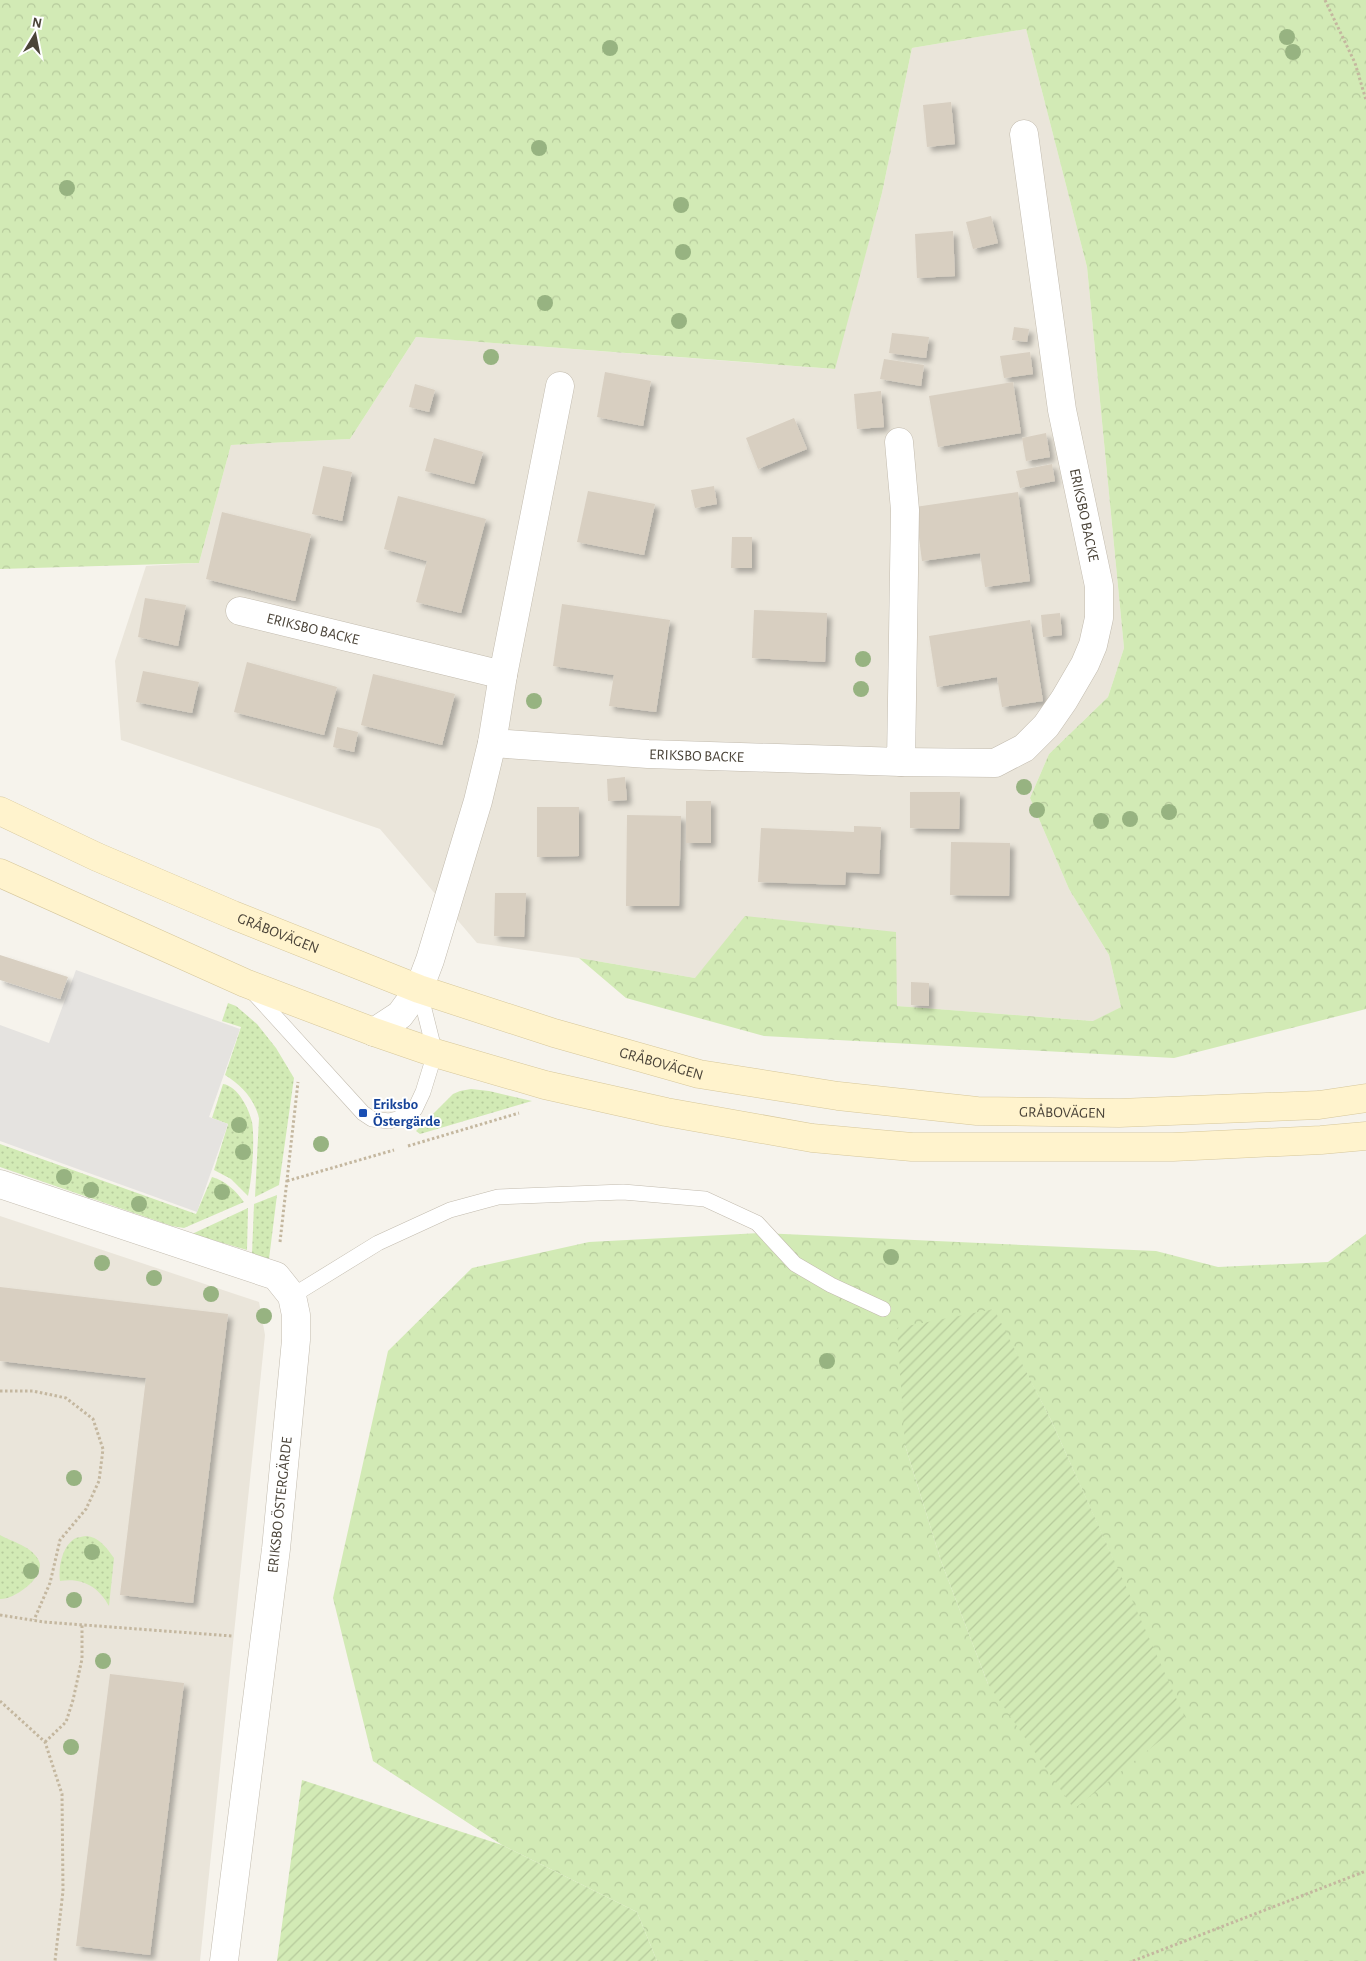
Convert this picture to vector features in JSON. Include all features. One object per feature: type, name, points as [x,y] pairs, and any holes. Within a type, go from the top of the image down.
[{"type":"main road","name":"GRÅBOVÄGEN","points":[[0,811],[97,857],[233,915],[419,989],[554,1033],[699,1074],[838,1096],[977,1111],[1082,1114],[1301,1106],[1366,1098]]},
{"type":"main road","points":[[0,873],[245,983],[374,1032],[545,1085],[666,1112],[812,1138],[912,1147],[1173,1147],[1366,1136]]},
{"type":"street","name":"ERIKSBO BACKE","points":[[492,743],[648,754],[994,764],[1024,748],[1046,726],[1085,664],[1099,618],[1099,586],[1062,410],[1024,134]]},
{"type":"street","points":[[374,1032],[400,1015],[419,989],[430,960],[478,801],[492,743],[502,676],[560,386]]},
{"type":"street","points":[[899,442],[905,510],[901,762]]},
{"type":"street","name":"ERIKSBO BACKE","points":[[240,610],[502,676]]},
{"type":"street","points":[[0,1184],[284,1286]]},
{"type":"street","name":"ERIKSBO ÖSTERGÄRDE","points":[[224,1961],[276,1549],[296,1340],[296,1315],[284,1286]]},
{"type":"lane","points":[[245,983],[363,1113],[372,1119],[389,1121],[415,1110],[423,1092],[435,1052],[419,989]]},
{"type":"lane","points":[[284,1286],[450,1210],[498,1197],[623,1192],[704,1199],[758,1223],[796,1264],[831,1286],[883,1309]]},
{"type":"path","points":[[1325,0],[1355,63],[1366,100]]},
{"type":"path","points":[[284,1286],[287,1181],[298,1074]]},
{"type":"path","points":[[287,1181],[417,1143]]},
{"type":"path","points":[[0,1391],[33,1391],[66,1398],[93,1419],[103,1449],[99,1481],[86,1509],[60,1540],[50,1584],[34,1620]]},
{"type":"path","points":[[0,1615],[82,1625],[222,1635],[264,1641]]},
{"type":"path","points":[[45,1742],[66,1722],[73,1700],[82,1659],[82,1625]]},
{"type":"path","points":[[0,1701],[45,1742],[62,1794],[63,1892],[55,1961]]},
{"type":"path","points":[[1133,1961],[1366,1871]]},
{"type":"shaded area","points":[[1026,29],[1087,267],[1124,648],[1108,697],[1049,754],[1030,798],[1069,889],[1109,955],[1121,1007],[1094,1021],[896,1006],[695,978],[477,943],[380,829],[121,740],[115,661],[146,566],[199,563],[231,445],[350,439],[416,337],[834,369],[882,193],[912,48]]},
{"type":"shaded area","points":[[76,970],[240,1029],[209,1117],[228,1124],[197,1212],[0,1141],[0,1025],[49,1043]]},
{"type":"shaded area","points":[[0,1216],[259,1302],[265,1335],[200,1961],[0,1961]]},
{"type":"green space","points":[[0,0],[1366,0],[1366,1009],[1174,1058],[764,1036],[626,998],[579,958],[695,978],[745,916],[896,932],[897,1006],[1093,1021],[1121,1007],[1109,955],[1069,889],[1030,798],[1049,754],[1108,697],[1124,648],[1087,267],[1026,29],[912,48],[882,193],[835,369],[416,337],[350,439],[231,445],[199,563],[0,569]]},
{"type":"green space","points":[[228,1003],[236,1006],[257,1024],[276,1048],[294,1078],[279,1185],[255,1197],[259,1118],[250,1098],[236,1083],[225,1075],[241,1027],[222,1021]]},
{"type":"green space","points":[[223,1084],[238,1093],[252,1122],[253,1159],[248,1196],[231,1179],[214,1170],[228,1124],[212,1118]]},
{"type":"green space","points":[[471,1089],[489,1091],[532,1101],[420,1134],[416,1131],[453,1094]]},
{"type":"green space","points":[[0,1144],[196,1214],[212,1177],[230,1187],[244,1202],[184,1228],[172,1226],[0,1167]]},
{"type":"green space","points":[[277,1195],[269,1259],[252,1254],[254,1204]]},
{"type":"green space","points":[[248,1208],[247,1250],[192,1234]]},
{"type":"green space","points":[[760,1233],[1156,1251],[1218,1267],[1328,1262],[1366,1234],[1366,1961],[657,1961],[637,1912],[502,1845],[373,1761],[333,1598],[388,1351],[472,1268],[589,1242]],"holes":[[[993,1309],[1051,1420],[1114,1561],[988,1684],[941,1561],[905,1445]]]},
{"type":"green space","points":[[994,1309],[1051,1420],[1186,1720],[1074,1809],[988,1684],[941,1561],[905,1445],[897,1328]]},
{"type":"green space","points":[[0,1535],[32,1552],[39,1561],[40,1567],[38,1574],[20,1592],[0,1599]]},
{"type":"green space","points":[[86,1536],[98,1540],[114,1558],[109,1606],[105,1599],[89,1585],[76,1581],[60,1581],[60,1564],[66,1547],[74,1539]]},
{"type":"green space","points":[[302,1780],[502,1845],[637,1912],[657,1961],[277,1961]]},
{"type":"building","points":[[951,102],[955,144],[927,147],[923,105]]},
{"type":"building","points":[[991,216],[998,243],[973,249],[966,222]]},
{"type":"building","points":[[953,231],[955,276],[917,278],[915,234]]},
{"type":"building","points":[[1014,327],[1029,329],[1027,342],[1012,340]]},
{"type":"building","points":[[892,333],[929,337],[926,358],[889,353]]},
{"type":"building","points":[[1030,352],[1033,374],[1004,378],[1000,356]]},
{"type":"building","points":[[884,359],[924,365],[921,386],[880,379]]},
{"type":"building","points":[[605,372],[651,381],[643,426],[597,417]]},
{"type":"building","points":[[1013,382],[1021,433],[938,447],[929,396]]},
{"type":"building","points":[[415,384],[435,390],[429,412],[409,407]]},
{"type":"building","points":[[881,391],[884,427],[857,429],[854,394]]},
{"type":"building","points":[[794,418],[807,449],[758,469],[746,438]]},
{"type":"building","points":[[1046,433],[1050,457],[1026,461],[1022,438]]},
{"type":"building","points":[[434,438],[483,452],[474,484],[425,471]]},
{"type":"building","points":[[1052,464],[1055,481],[1020,488],[1016,471]]},
{"type":"building","points":[[323,466],[352,472],[342,521],[312,514]]},
{"type":"building","points":[[714,486],[717,504],[695,508],[691,490]]},
{"type":"building","points":[[588,491],[655,504],[644,555],[577,542]]},
{"type":"building","points":[[1018,492],[1030,581],[985,587],[980,553],[922,561],[915,507]]},
{"type":"building","points":[[398,496],[486,519],[461,613],[416,602],[427,561],[384,549]]},
{"type":"building","points":[[222,512],[311,534],[295,601],[206,579]]},
{"type":"building","points":[[732,537],[752,537],[752,568],[731,568]]},
{"type":"building","points":[[145,598],[186,605],[178,646],[138,637]]},
{"type":"building","points":[[562,604],[670,620],[656,712],[609,706],[614,675],[553,666]]},
{"type":"building","points":[[754,610],[827,613],[825,662],[752,658]]},
{"type":"building","points":[[1060,613],[1062,635],[1043,637],[1041,615]]},
{"type":"building","points":[[1030,620],[1043,701],[1002,707],[997,677],[937,687],[929,636]]},
{"type":"building","points":[[247,662],[337,687],[324,735],[234,712]]},
{"type":"building","points":[[143,671],[199,682],[192,713],[136,702]]},
{"type":"building","points":[[373,674],[455,694],[442,745],[361,725]]},
{"type":"building","points":[[337,727],[358,732],[354,752],[333,747]]},
{"type":"building","points":[[625,777],[627,800],[608,801],[607,779]]},
{"type":"building","points":[[910,792],[960,792],[959,829],[910,828]]},
{"type":"building","points":[[686,801],[711,801],[711,843],[686,843]]},
{"type":"building","points":[[537,807],[579,807],[579,856],[537,857]]},
{"type":"building","points":[[627,815],[681,816],[679,906],[626,906]]},
{"type":"building","points":[[854,826],[881,827],[879,874],[846,872],[845,885],[758,882],[761,828],[854,832]]},
{"type":"building","points":[[951,842],[1010,843],[1009,896],[950,895]]},
{"type":"building","points":[[495,893],[526,893],[524,937],[494,936]]},
{"type":"building","points":[[0,955],[68,977],[60,999],[0,980]]},
{"type":"building","points":[[911,982],[929,983],[929,1006],[911,1005]]},
{"type":"building","points":[[0,1287],[228,1314],[193,1603],[120,1595],[146,1378],[0,1361]]},
{"type":"building","points":[[110,1674],[184,1683],[150,1955],[76,1946]]},
{"type":"place","name":"Eriksbo Östergärde","points":[[363,1113]]}]
